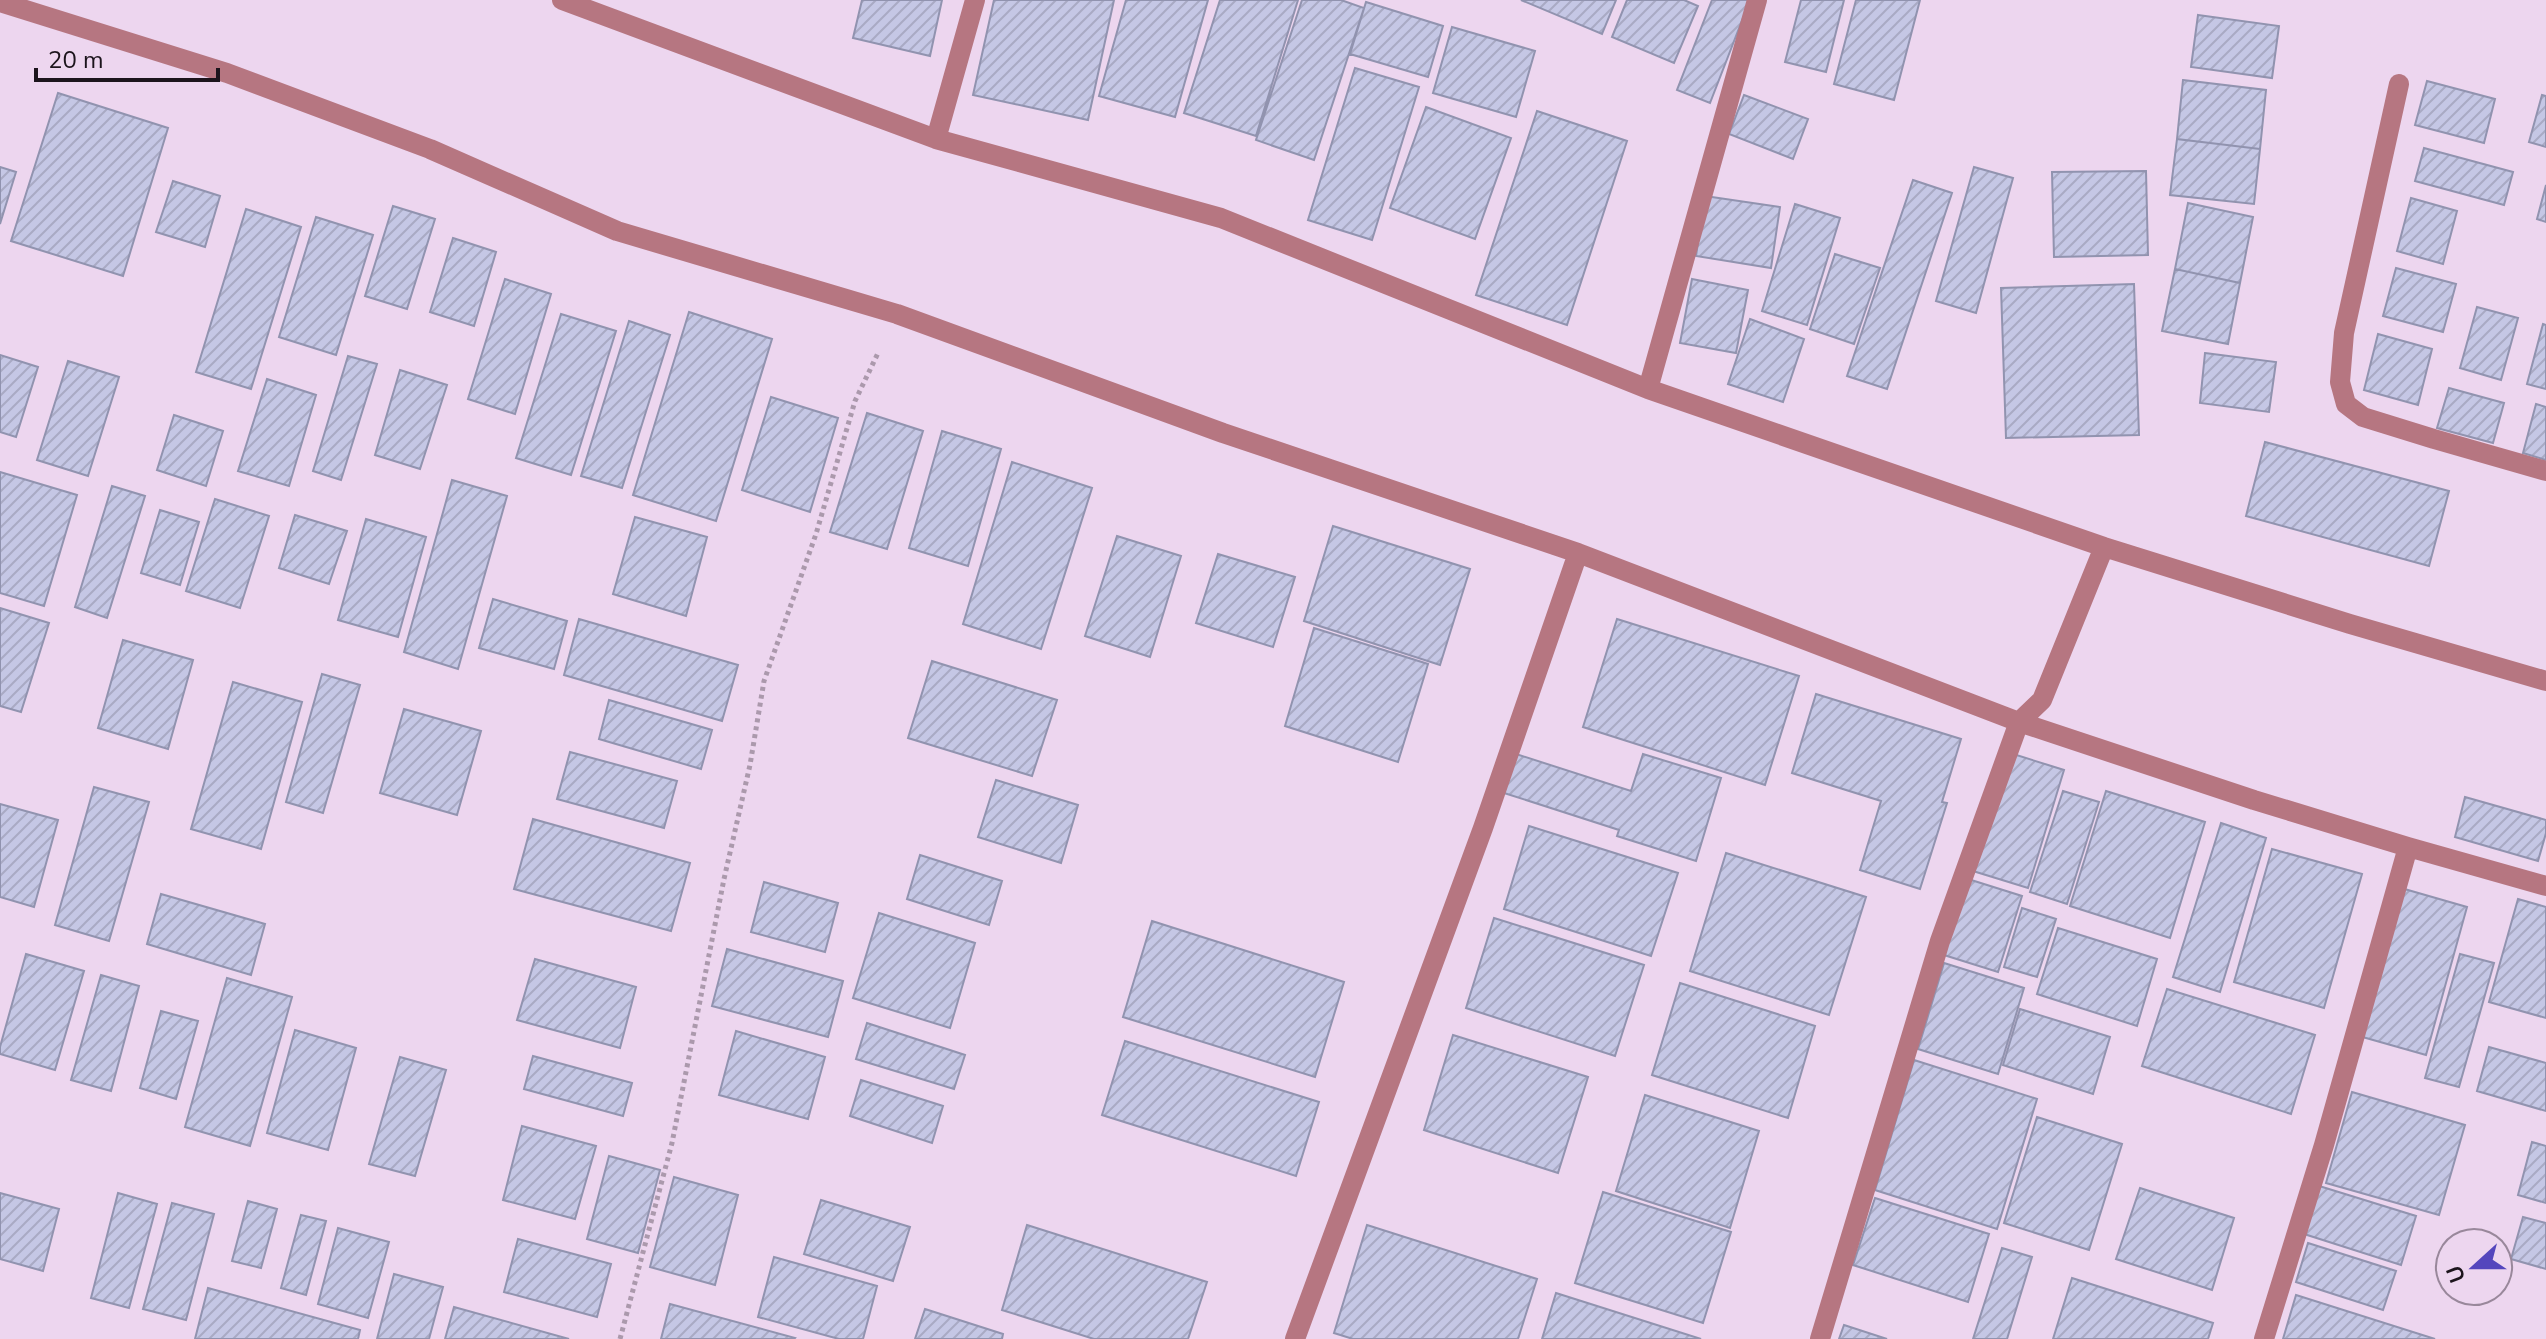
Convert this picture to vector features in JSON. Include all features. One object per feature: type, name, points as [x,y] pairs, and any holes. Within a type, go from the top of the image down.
[{"type":"street","points":[[562,0],[936,139],[1221,218],[1648,389],[2104,547],[2546,681]]},
{"type":"street","points":[[936,139],[975,0]]},
{"type":"street","points":[[1648,389],[1757,0]]},
{"type":"street","points":[[0,2],[227,73],[430,149],[617,231],[897,314],[1223,433],[1578,553],[2019,722],[2254,800],[2546,886]]},
{"type":"street","points":[[2399,84],[2344,333],[2340,382],[2346,404],[2363,417],[2546,471]]},
{"type":"street","points":[[1820,1339],[1940,941],[2019,722],[2042,700],[2104,547]]},
{"type":"street","points":[[1295,1339],[1483,828],[1578,553]]},
{"type":"street","points":[[2264,1339],[2324,1145],[2408,847]]},
{"type":"path","points":[[620,1339],[672,1143],[724,879],[750,765],[764,681],[816,534],[855,401],[897,314]]},
{"type":"building","points":[[862,0],[942,0],[930,56],[853,38]]},
{"type":"building","points":[[994,0],[1114,0],[1088,120],[973,95]]},
{"type":"building","points":[[1126,0],[1208,0],[1175,117],[1099,96]]},
{"type":"building","points":[[1220,0],[1298,0],[1256,136],[1184,113]]},
{"type":"building","points":[[1302,0],[1341,0],[1364,8],[1314,160],[1256,140]]},
{"type":"building","points":[[1521,0],[1616,0],[1602,34]]},
{"type":"building","points":[[1627,0],[1684,0],[1698,6],[1674,63],[1612,37]]},
{"type":"building","points":[[1712,0],[1750,0],[1710,103],[1677,90]]},
{"type":"building","points":[[1801,0],[1844,0],[1826,72],[1785,62]]},
{"type":"building","points":[[1856,0],[1920,0],[1894,100],[1834,84]]},
{"type":"building","points":[[1366,2],[1443,26],[1428,77],[1350,54]]},
{"type":"building","points":[[2198,15],[2279,26],[2272,78],[2191,67]]},
{"type":"building","points":[[1452,27],[1535,51],[1516,117],[1433,93]]},
{"type":"building","points":[[1355,68],[1419,87],[1372,240],[1308,220]]},
{"type":"building","points":[[2183,80],[2266,90],[2260,149],[2177,139]]},
{"type":"building","points":[[2427,81],[2495,99],[2484,143],[2415,125]]},
{"type":"building","points":[[58,93],[168,128],[123,276],[11,241]]},
{"type":"building","points":[[1744,95],[1808,119],[1793,159],[1729,134]]},
{"type":"building","points":[[2542,95],[2546,96],[2546,147],[2529,142]]},
{"type":"building","points":[[1426,107],[1511,138],[1475,239],[1390,208]]},
{"type":"building","points":[[1537,111],[1627,141],[1567,325],[1476,295]]},
{"type":"building","points":[[2177,139],[2260,149],[2254,204],[2170,195]]},
{"type":"building","points":[[2424,148],[2513,172],[2504,205],[2415,181]]},
{"type":"building","points":[[0,167],[16,172],[0,224]]},
{"type":"building","points":[[1974,167],[2013,178],[1976,313],[1936,301]]},
{"type":"building","points":[[2146,171],[2148,255],[2054,257],[2052,172]]},
{"type":"building","points":[[1913,180],[1952,193],[1887,389],[1847,376]]},
{"type":"building","points":[[173,181],[220,196],[205,247],[156,232]]},
{"type":"building","points":[[2546,185],[2546,222],[2537,219]]},
{"type":"building","points":[[1705,196],[1780,207],[1771,268],[1696,256]]},
{"type":"building","points":[[2411,198],[2457,211],[2443,264],[2397,251]]},
{"type":"building","points":[[2188,203],[2253,217],[2240,283],[2175,269]]},
{"type":"building","points":[[1795,204],[1840,218],[1807,325],[1762,311]]},
{"type":"building","points":[[393,206],[435,219],[407,309],[365,296]]},
{"type":"building","points":[[246,209],[301,227],[251,389],[196,372]]},
{"type":"building","points":[[316,217],[373,235],[336,355],[279,337]]},
{"type":"building","points":[[453,238],[496,252],[474,326],[430,312]]},
{"type":"building","points":[[1835,254],[1880,268],[1854,344],[1810,329]]},
{"type":"building","points":[[2396,268],[2456,284],[2443,332],[2383,316]]},
{"type":"building","points":[[2175,269],[2240,283],[2228,344],[2162,331]]},
{"type":"building","points":[[505,279],[551,294],[515,414],[468,399]]},
{"type":"building","points":[[1692,279],[1748,290],[1736,353],[1680,343]]},
{"type":"building","points":[[2134,284],[2139,435],[2006,438],[2001,288]]},
{"type":"building","points":[[2477,307],[2518,318],[2501,380],[2460,368]]},
{"type":"building","points":[[689,312],[772,339],[716,521],[633,495]]},
{"type":"building","points":[[561,314],[616,331],[571,475],[516,458]]},
{"type":"building","points":[[1750,319],[1804,339],[1783,402],[1728,384]]},
{"type":"building","points":[[629,321],[670,335],[622,488],[581,476]]},
{"type":"building","points":[[2543,324],[2546,325],[2546,389],[2527,384]]},
{"type":"building","points":[[2378,334],[2432,349],[2418,405],[2364,390]]},
{"type":"building","points":[[2205,353],[2276,362],[2269,412],[2200,403]]},
{"type":"building","points":[[0,355],[38,367],[16,437],[0,432]]},
{"type":"building","points":[[348,356],[377,364],[341,480],[313,471]]},
{"type":"building","points":[[68,361],[119,377],[88,476],[37,460]]},
{"type":"building","points":[[400,370],[447,385],[420,469],[375,455]]},
{"type":"building","points":[[267,379],[316,395],[289,486],[238,471]]},
{"type":"building","points":[[2449,388],[2504,403],[2493,443],[2437,428]]},
{"type":"building","points":[[771,397],[838,418],[810,512],[742,490]]},
{"type":"building","points":[[2536,404],[2546,407],[2546,460],[2523,453]]},
{"type":"building","points":[[867,413],[923,431],[887,549],[830,532]]},
{"type":"building","points":[[174,415],[223,431],[206,486],[157,470]]},
{"type":"building","points":[[942,431],[1001,449],[968,566],[909,548]]},
{"type":"building","points":[[2265,442],[2449,491],[2429,566],[2246,516]]},
{"type":"building","points":[[1012,462],[1092,488],[1041,649],[963,624]]},
{"type":"building","points":[[0,472],[77,495],[44,606],[0,593]]},
{"type":"building","points":[[452,480],[507,496],[458,669],[404,652]]},
{"type":"building","points":[[112,486],[145,496],[107,618],[75,607]]},
{"type":"building","points":[[215,499],[269,516],[240,608],[186,591]]},
{"type":"building","points":[[160,510],[199,522],[180,585],[141,573]]},
{"type":"building","points":[[295,515],[347,531],[329,584],[279,568]]},
{"type":"building","points":[[635,517],[707,537],[686,616],[613,594]]},
{"type":"building","points":[[366,519],[426,537],[398,637],[338,620]]},
{"type":"building","points":[[1333,526],[1470,569],[1440,665],[1304,621]]},
{"type":"building","points":[[1117,536],[1181,556],[1150,657],[1085,636]]},
{"type":"building","points":[[1218,554],[1295,577],[1273,647],[1196,623]]},
{"type":"building","points":[[493,599],[567,621],[554,669],[479,648]]},
{"type":"building","points":[[0,608],[49,623],[21,712],[0,706]]},
{"type":"building","points":[[579,619],[738,665],[722,721],[564,675]]},
{"type":"building","points":[[1617,619],[1799,676],[1765,785],[1583,727]]},
{"type":"building","points":[[1314,628],[1428,664],[1398,762],[1285,726]]},
{"type":"building","points":[[123,640],[193,660],[168,749],[98,728]]},
{"type":"building","points":[[932,661],[1057,700],[1032,776],[908,738]]},
{"type":"building","points":[[322,674],[360,685],[323,813],[286,802]]},
{"type":"building","points":[[233,682],[302,702],[261,849],[191,829]]},
{"type":"building","points":[[1816,694],[1961,739],[1942,802],[1947,803],[1920,889],[1860,870],[1881,801],[1792,773]]},
{"type":"building","points":[[609,700],[712,730],[701,769],[599,739]]},
{"type":"building","points":[[404,709],[481,731],[457,815],[380,793]]},
{"type":"building","points":[[570,752],[677,781],[664,828],[557,799]]},
{"type":"building","points":[[1513,753],[1631,791],[1643,754],[1721,778],[1696,861],[1617,836],[1619,830],[1501,792]]},
{"type":"building","points":[[2010,753],[2064,770],[2028,888],[1973,871]]},
{"type":"building","points":[[996,780],[1078,805],[1061,863],[978,837]]},
{"type":"building","points":[[94,787],[149,802],[109,941],[55,925]]},
{"type":"building","points":[[2063,791],[2099,802],[2067,904],[2030,892]]},
{"type":"building","points":[[2106,791],[2205,822],[2170,938],[2070,906]]},
{"type":"building","points":[[2465,797],[2546,820],[2546,833],[2538,861],[2455,837]]},
{"type":"building","points":[[0,804],[58,820],[34,907],[0,897]]},
{"type":"building","points":[[533,819],[690,863],[671,931],[514,889]]},
{"type":"building","points":[[2221,823],[2266,838],[2220,992],[2173,977]]},
{"type":"building","points":[[1529,826],[1678,873],[1651,956],[1504,909]]},
{"type":"building","points":[[2272,849],[2362,874],[2324,1008],[2234,982]]},
{"type":"building","points":[[1726,853],[1866,897],[1829,1015],[1690,971]]},
{"type":"building","points":[[920,855],[1002,881],[989,925],[907,899]]},
{"type":"building","points":[[1968,879],[2022,896],[1998,972],[1944,955]]},
{"type":"building","points":[[764,882],[838,903],[825,952],[751,932]]},
{"type":"building","points":[[2401,888],[2467,907],[2426,1055],[2359,1036]]},
{"type":"building","points":[[161,894],[265,924],[251,975],[147,944]]},
{"type":"building","points":[[2518,899],[2546,907],[2546,1018],[2489,1002]]},
{"type":"building","points":[[2022,908],[2056,919],[2037,977],[2004,967]]},
{"type":"building","points":[[879,913],[975,943],[950,1028],[853,998]]},
{"type":"building","points":[[1494,918],[1644,965],[1615,1056],[1466,1008]]},
{"type":"building","points":[[1152,921],[1344,982],[1315,1077],[1123,1017]]},
{"type":"building","points":[[2058,928],[2157,959],[2137,1026],[2037,994]]},
{"type":"building","points":[[727,949],[843,981],[828,1037],[712,1006]]},
{"type":"building","points":[[26,954],[84,971],[55,1070],[0,1054]]},
{"type":"building","points":[[2460,954],[2494,963],[2459,1087],[2425,1078]]},
{"type":"building","points":[[535,959],[636,987],[620,1048],[517,1020]]},
{"type":"building","points":[[1944,963],[2024,988],[1998,1074],[1918,1049]]},
{"type":"building","points":[[101,975],[139,986],[111,1091],[71,1080]]},
{"type":"building","points":[[227,978],[292,997],[250,1146],[185,1127]]},
{"type":"building","points":[[1680,983],[1815,1026],[1788,1118],[1652,1075]]},
{"type":"building","points":[[2167,989],[2315,1035],[2291,1114],[2142,1066]]},
{"type":"building","points":[[2020,1009],[2110,1037],[2093,1094],[2003,1065]]},
{"type":"building","points":[[161,1011],[198,1021],[176,1099],[140,1088]]},
{"type":"building","points":[[867,1023],[965,1055],[954,1089],[856,1059]]},
{"type":"building","points":[[295,1030],[356,1048],[328,1150],[267,1133]]},
{"type":"building","points":[[736,1031],[825,1057],[808,1119],[719,1095]]},
{"type":"building","points":[[1453,1035],[1588,1077],[1558,1173],[1424,1130]]},
{"type":"building","points":[[1125,1041],[1319,1102],[1296,1176],[1102,1115]]},
{"type":"building","points":[[2489,1047],[2546,1063],[2546,1111],[2477,1091]]},
{"type":"building","points":[[533,1056],[632,1083],[623,1116],[524,1089]]},
{"type":"building","points":[[400,1057],[446,1070],[415,1176],[369,1164]]},
{"type":"building","points":[[1914,1060],[2037,1099],[1997,1229],[1875,1190]]},
{"type":"building","points":[[861,1080],[943,1106],[932,1143],[850,1116]]},
{"type":"building","points":[[2352,1092],[2465,1125],[2439,1215],[2326,1183]]},
{"type":"building","points":[[1645,1095],[1759,1131],[1730,1228],[1616,1191]]},
{"type":"building","points":[[2037,1117],[2122,1144],[2089,1250],[2004,1223]]},
{"type":"building","points":[[522,1126],[596,1146],[575,1219],[503,1200]]},
{"type":"building","points":[[2532,1142],[2546,1146],[2546,1203],[2518,1195]]},
{"type":"building","points":[[609,1156],[660,1170],[638,1253],[587,1239]]},
{"type":"building","points":[[674,1177],[738,1195],[715,1285],[650,1267]]},
{"type":"building","points":[[2316,1185],[2416,1216],[2401,1265],[2301,1233]]},
{"type":"building","points":[[2140,1188],[2234,1218],[2212,1290],[2116,1259]]},
{"type":"building","points":[[1603,1192],[1731,1232],[1703,1323],[1575,1283]]},
{"type":"building","points":[[0,1193],[59,1209],[43,1271],[0,1259]]},
{"type":"building","points":[[118,1193],[157,1204],[129,1308],[91,1298]]},
{"type":"building","points":[[1875,1198],[1989,1234],[1968,1302],[1853,1265]]},
{"type":"building","points":[[821,1200],[910,1227],[893,1281],[804,1254]]},
{"type":"building","points":[[248,1201],[277,1209],[261,1268],[232,1261]]},
{"type":"building","points":[[172,1203],[214,1214],[186,1320],[143,1309]]},
{"type":"building","points":[[301,1215],[326,1221],[306,1295],[281,1288]]},
{"type":"building","points":[[2523,1217],[2546,1223],[2546,1269],[2514,1260]]},
{"type":"building","points":[[1027,1225],[1207,1282],[1188,1339],[1094,1339],[1002,1310]]},
{"type":"building","points":[[1367,1225],[1537,1279],[1518,1339],[1353,1339],[1334,1333]]},
{"type":"building","points":[[338,1228],[389,1242],[368,1318],[318,1304]]},
{"type":"building","points":[[518,1239],[611,1264],[597,1317],[504,1292]]},
{"type":"building","points":[[2308,1243],[2396,1271],[2383,1310],[2296,1282]]},
{"type":"building","points":[[2002,1248],[2032,1257],[2007,1339],[1973,1339]]},
{"type":"building","points":[[774,1257],[877,1286],[863,1339],[839,1339],[758,1317]]},
{"type":"building","points":[[394,1274],[443,1287],[429,1339],[377,1339]]},
{"type":"building","points":[[2072,1278],[2213,1323],[2208,1339],[2053,1339]]},
{"type":"building","points":[[208,1288],[360,1330],[358,1339],[195,1339]]},
{"type":"building","points":[[1556,1293],[1701,1339],[1542,1339]]},
{"type":"building","points":[[2296,1295],[2435,1339],[2283,1339]]},
{"type":"building","points":[[670,1304],[795,1338],[661,1339]]},
{"type":"building","points":[[454,1307],[569,1339],[445,1339]]},
{"type":"building","points":[[925,1309],[1003,1334],[1002,1339],[915,1339]]},
{"type":"building","points":[[1844,1325],[1887,1339],[1839,1339]]}]
